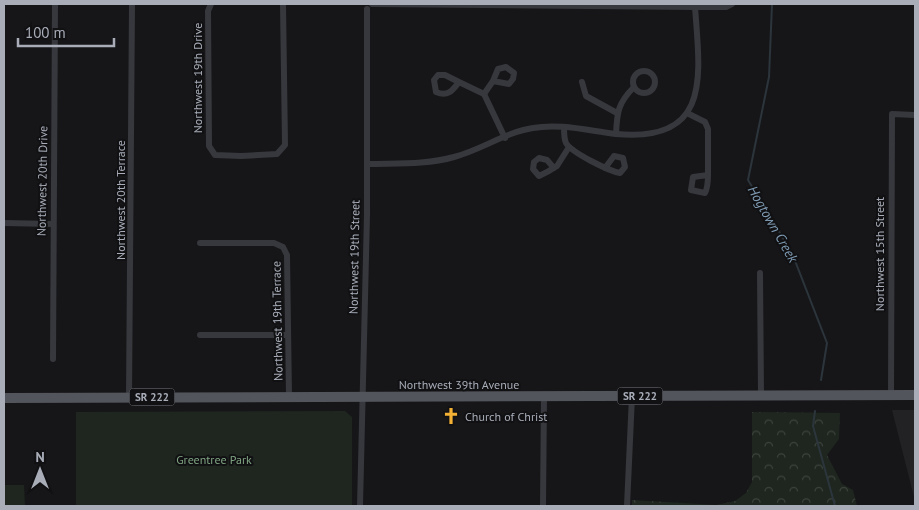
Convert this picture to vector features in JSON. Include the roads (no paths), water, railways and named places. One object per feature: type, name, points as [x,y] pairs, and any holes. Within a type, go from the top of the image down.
[{"type":"main road","name":"Northwest 39th Avenue","points":[[4,398],[915,396]]},
{"type":"street","name":"Northwest 20th Drive","points":[[53,359],[55,4]]},
{"type":"street","name":"Northwest 20th Terrace","points":[[129,397],[132,4]]},
{"type":"street","name":"Northwest 19th Drive","points":[[211,4],[208,11],[209,146],[215,155],[241,156],[277,154],[285,145],[283,4]]},
{"type":"street","points":[[368,5],[726,7],[732,4]]},
{"type":"street","name":"Northwest 19th Street","points":[[360,506],[367,164],[368,5]]},
{"type":"street","points":[[367,164],[428,162],[454,157],[532,128],[564,127],[616,134],[650,135],[664,131],[687,114],[696,97],[698,84],[695,7]]},
{"type":"street","points":[[484,94],[493,81]]},
{"type":"street","points":[[459,82],[484,94],[505,138]]},
{"type":"street","points":[[582,82],[586,96],[617,113]]},
{"type":"street","points":[[616,134],[617,113],[626,95],[634,88]]},
{"type":"street","points":[[687,114],[705,122],[708,129],[708,175]]},
{"type":"street","name":"Northwest 15th Street","points":[[891,396],[892,114],[915,115]]},
{"type":"street","points":[[564,127],[565,142],[569,147],[605,168]]},
{"type":"street","points":[[554,168],[569,147]]},
{"type":"street","points":[[4,224],[53,224]]},
{"type":"street","name":"Northwest 19th Terrace","points":[[200,243],[274,243],[283,247],[288,255],[289,396]]},
{"type":"street","points":[[760,273],[761,395]]},
{"type":"street","points":[[200,335],[288,335]]},
{"type":"street","points":[[543,506],[544,396]]},
{"type":"street","points":[[627,506],[632,396]]},
{"type":"waterway","name":"Hogtown Creek","points":[[772,4],[769,77],[748,180],[792,253],[827,343],[821,380]]},
{"type":"waterway","name":"Hogtown Creek","points":[[815,411],[813,426],[835,506]]},
{"type":"place","name":"Church of Christ","points":[[451,416]]},
{"type":"park label","name":"Greentree Park","points":[[214,459]]}]
